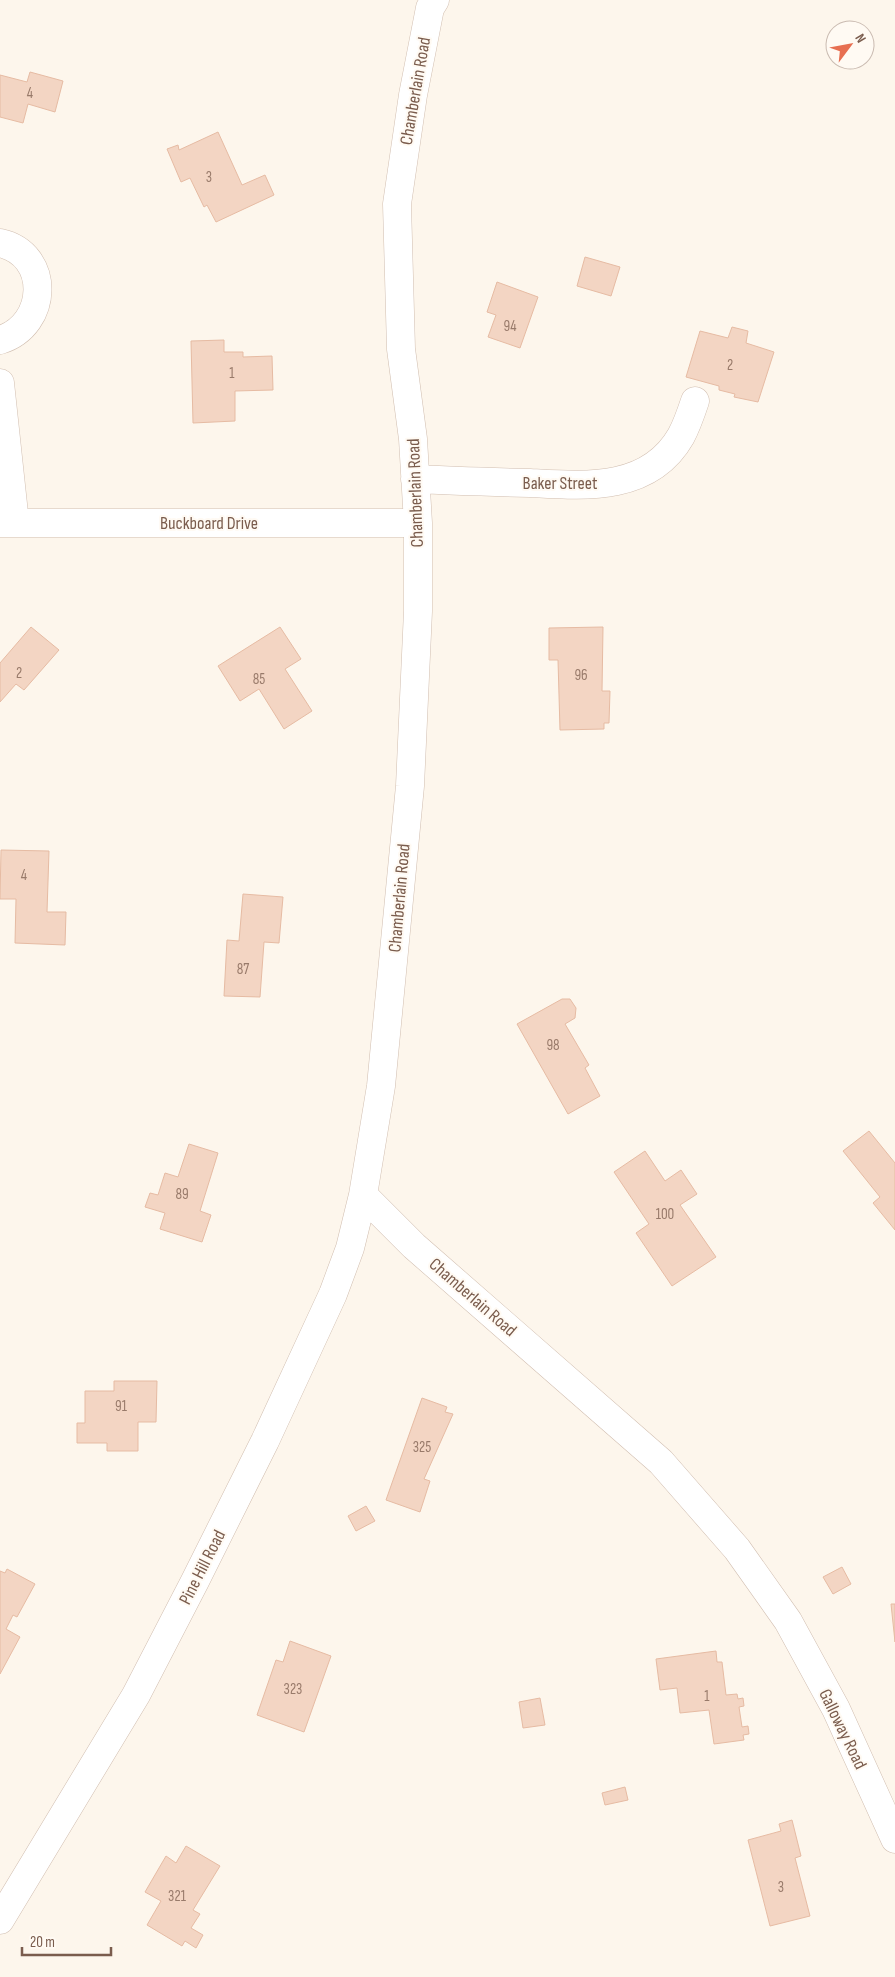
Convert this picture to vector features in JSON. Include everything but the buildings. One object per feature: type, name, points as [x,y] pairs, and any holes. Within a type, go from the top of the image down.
[{"type":"street","name":"Chamberlain Road","points":[[434,0],[430,8],[413,95],[397,204],[401,349],[413,439],[418,524],[418,611],[410,786],[381,1086],[363,1196],[414,1246],[661,1462],[737,1549],[788,1621]]},
{"type":"street","points":[[0,243],[20,252],[30,265],[37,280],[38,297],[34,313],[24,326],[11,337],[0,340]]},
{"type":"street","points":[[0,383],[8,524]]},
{"type":"street","name":"Baker Street","points":[[415,479],[587,486],[620,480],[644,472],[673,447],[686,424],[695,401]]},
{"type":"street","name":"Buckboard Drive","points":[[8,524],[418,524]]},
{"type":"street","name":"Pine Hill Road","points":[[0,1920],[136,1695],[196,1581],[265,1441],[333,1294],[350,1248],[363,1196]]},
{"type":"street","name":"Galloway Road","points":[[788,1621],[836,1710],[895,1839]]}]
